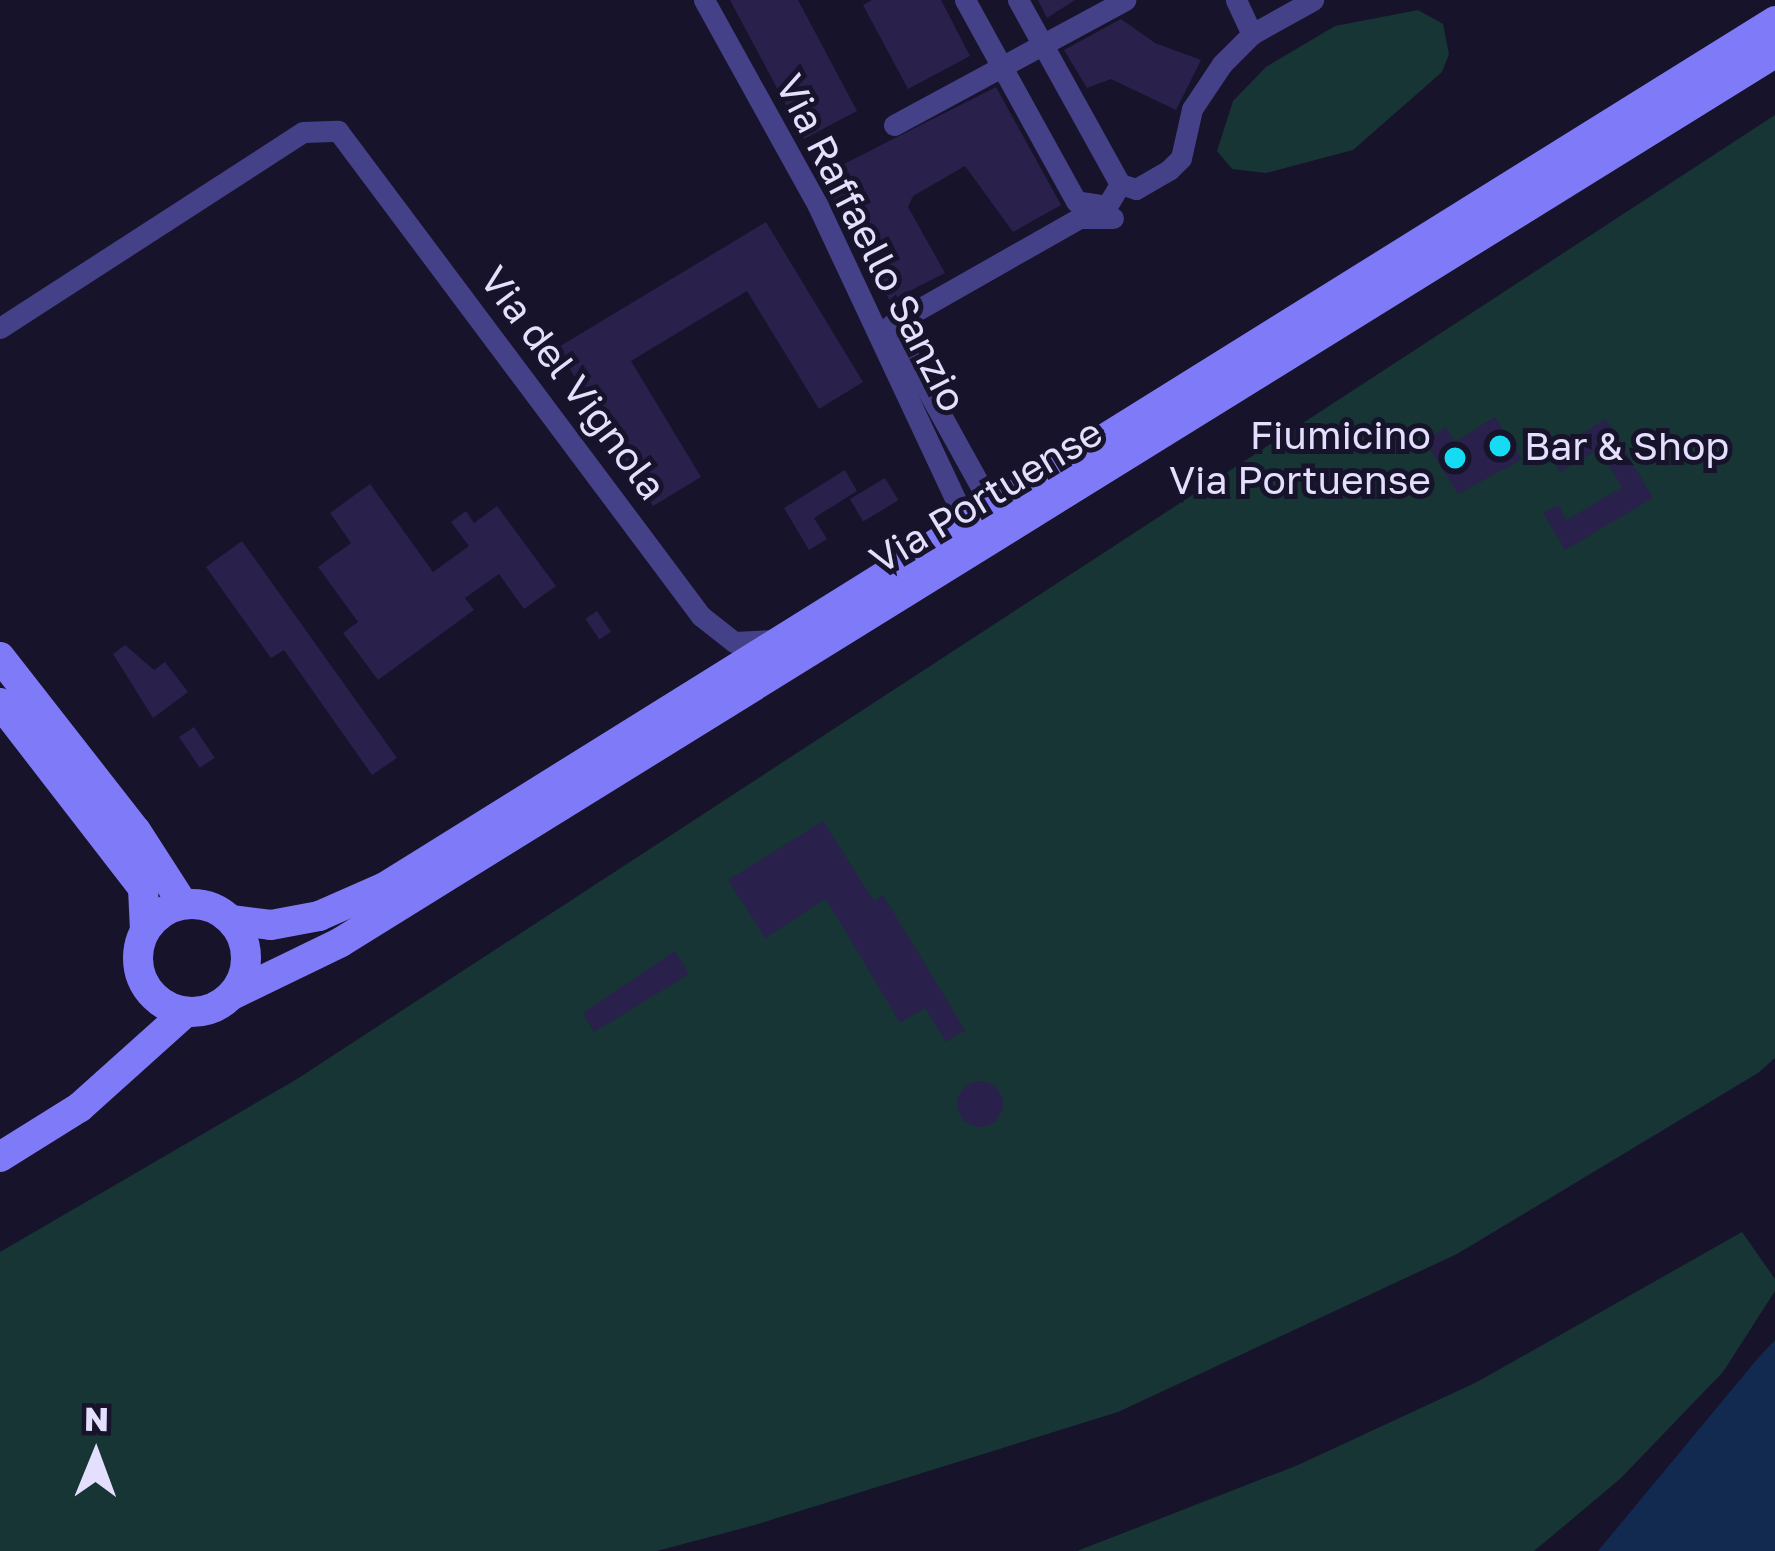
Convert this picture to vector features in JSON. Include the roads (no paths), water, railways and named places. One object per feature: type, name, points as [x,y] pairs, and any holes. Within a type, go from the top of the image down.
[{"type":"street","name":"Via Raffaello Sanzio","points":[[704,0],[979,514]]},
{"type":"street","points":[[965,0],[1076,201],[1107,206],[1120,184]]},
{"type":"street","points":[[1018,0],[1120,184],[1136,189],[1181,158],[1192,109],[1252,34],[1313,0]]},
{"type":"street","points":[[894,125],[1125,0]]},
{"type":"street","points":[[1236,0],[1252,34]]},
{"type":"street","name":"Via Portuense","points":[[231,920],[272,925],[352,905],[1775,21]]},
{"type":"street","name":"Via Portuense","points":[[232,995],[340,942],[1775,53]]},
{"type":"street","name":"Via del Vignola","points":[[0,328],[303,132],[325,127],[348,140],[700,616],[738,643],[784,635]]},
{"type":"street","points":[[979,514],[891,325],[1079,218],[1112,218]]},
{"type":"street","points":[[0,657],[136,831],[183,904]]},
{"type":"street","points":[[0,703],[143,888],[145,931],[138,952],[143,1019],[119,1072]]},
{"type":"street","points":[[0,1157],[119,1072],[186,1012],[232,995],[246,958],[231,920],[210,907],[183,904],[145,931]]},
{"type":"street","points":[[143,983],[163,1004],[186,1012]]},
{"type":"water","points":[[1775,1340],[1775,1551],[1598,1551],[1758,1358]]},
{"type":"place","name":"Bar & Shop","points":[[1500,446]]},
{"type":"place","name":"Fiumicino Via Portuense","points":[[1455,458]]}]
